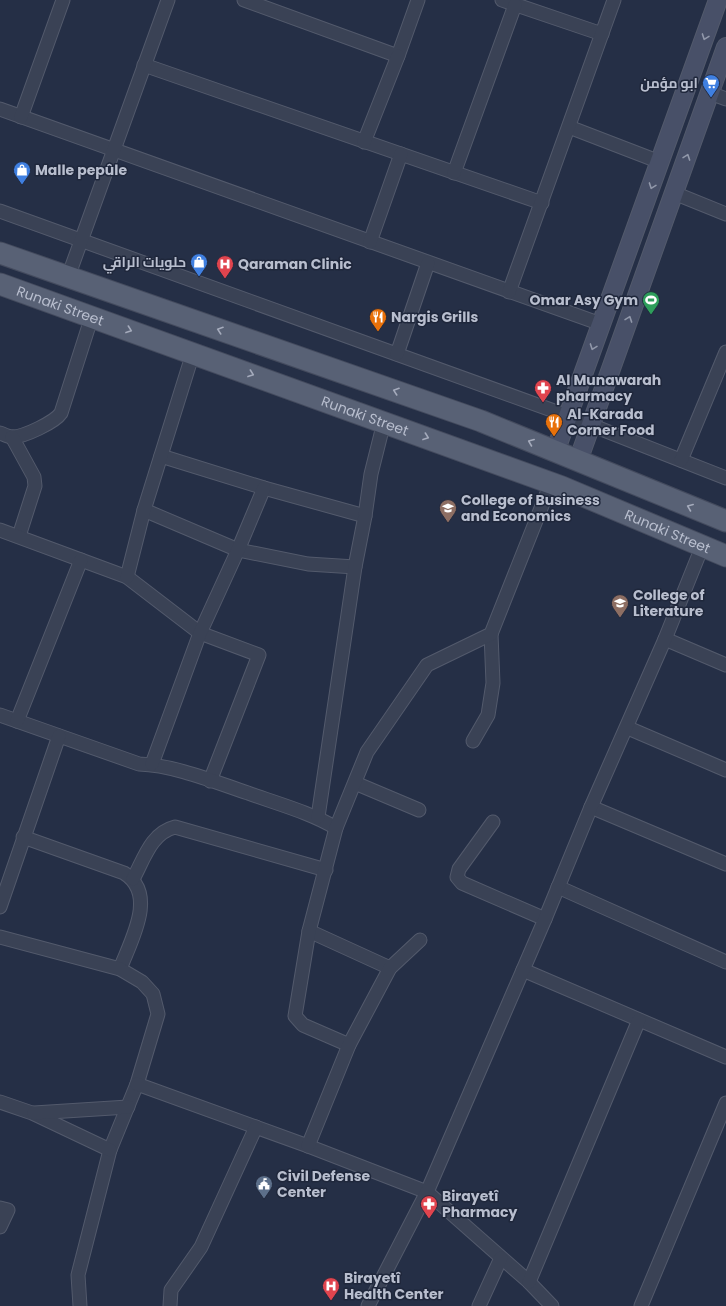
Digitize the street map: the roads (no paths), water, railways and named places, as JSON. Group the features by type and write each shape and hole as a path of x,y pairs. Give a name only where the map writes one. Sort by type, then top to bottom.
{"main road":[{"path":"555,452 718,0"},
{"path":"578,462 674,193 718,96 726,47"},
{"name":"Runaki Street","path":"0,253 481,422 726,522"},
{"name":"Runaki Street","path":"0,284 551,482 726,556"}],"street":[{"path":"21,117 63,0"},
{"path":"68,277 168,0"},
{"path":"244,0 264,3 398,56"},
{"path":"364,142 398,56 418,0"},
{"path":"502,0 602,34"},
{"path":"508,292 542,203 614,0"},
{"path":"454,172 515,5"},
{"path":"144,65 542,203"},
{"path":"0,109 113,151 601,324"},
{"path":"569,127 660,162"},
{"path":"370,242 401,154"},
{"path":"674,193 726,214"},
{"path":"0,211 568,416 726,478"},
{"path":"398,354 428,263"},
{"path":"19,536 36,486 34,477 6,435 49,424 57,419 61,413 92,316"},
{"path":"681,460 726,352"},
{"path":"127,577 144,510 193,353"},
{"path":"318,817 355,567 365,516 371,474 384,422"},
{"path":"161,456 264,488 365,516"},
{"path":"473,741 488,715 493,683 491,634 551,482"},
{"path":"152,764 200,633 238,550 264,488"},
{"path":"144,510 238,550 308,564 355,567"},
{"path":"0,530 127,577 200,633 259,654 210,781"},
{"path":"368,1306 426,1192 545,919 591,807 628,728 702,547"},
{"path":"17,721 81,560"},
{"path":"349,1045 302,1025 295,1016 309,931 336,828 367,752 427,665 491,634"},
{"path":"665,640 726,665"},
{"path":"0,715 139,764 152,764 210,781 318,817 336,828"},
{"path":"628,728 726,770"},
{"path":"0,907 59,736"},
{"path":"354,783 419,810"},
{"path":"591,807 726,864"},
{"path":"493,822 459,869 457,877 462,883 545,919"},
{"path":"133,879 155,838 164,830 175,828 326,870"},
{"path":"23,837 124,873 133,879 140,891 139,917 120,969"},
{"path":"558,887 726,962"},
{"path":"309,931 390,968"},
{"path":"0,937 120,969 142,982 153,994 158,1014 137,1084 110,1150 78,1275 80,1306"},
{"path":"308,1146 349,1045 390,968 420,940"},
{"path":"523,970 726,1057"},
{"path":"529,1282 639,1020"},
{"path":"137,1084 308,1146 426,1192 529,1282 552,1306"},
{"path":"0,1102 32,1113 110,1150"},
{"path":"641,1306 726,1103"},
{"path":"32,1113 128,1107"},
{"path":"170,1306 171,1290 201,1247 256,1127"},
{"path":"0,1208 8,1210 0,1227"},
{"path":"479,1306 501,1258"}],"place":[{"name":"ابو مؤمن","path":"711,98"},
{"name":"Malle pepûle","path":"22,185"},
{"name":"حلويات الراقي","path":"199,277"},
{"name":"Qaraman Clinic","path":"225,279"},
{"name":"Omar Asy Gym","path":"651,315"},
{"name":"Nargis Grills","path":"378,332"},
{"name":"Al Munawarah pharmacy","path":"543,403"},
{"name":"Al-Karada Corner Food","path":"554,437"},
{"name":"College of Business and Economics","path":"448,523"},
{"name":"College of Literature","path":"620,618"},
{"name":"Civil Defense Center","path":"264,1199"},
{"name":"Birayetî Pharmacy","path":"429,1219"},
{"name":"Birayetî Health Center","path":"331,1301"}]}
